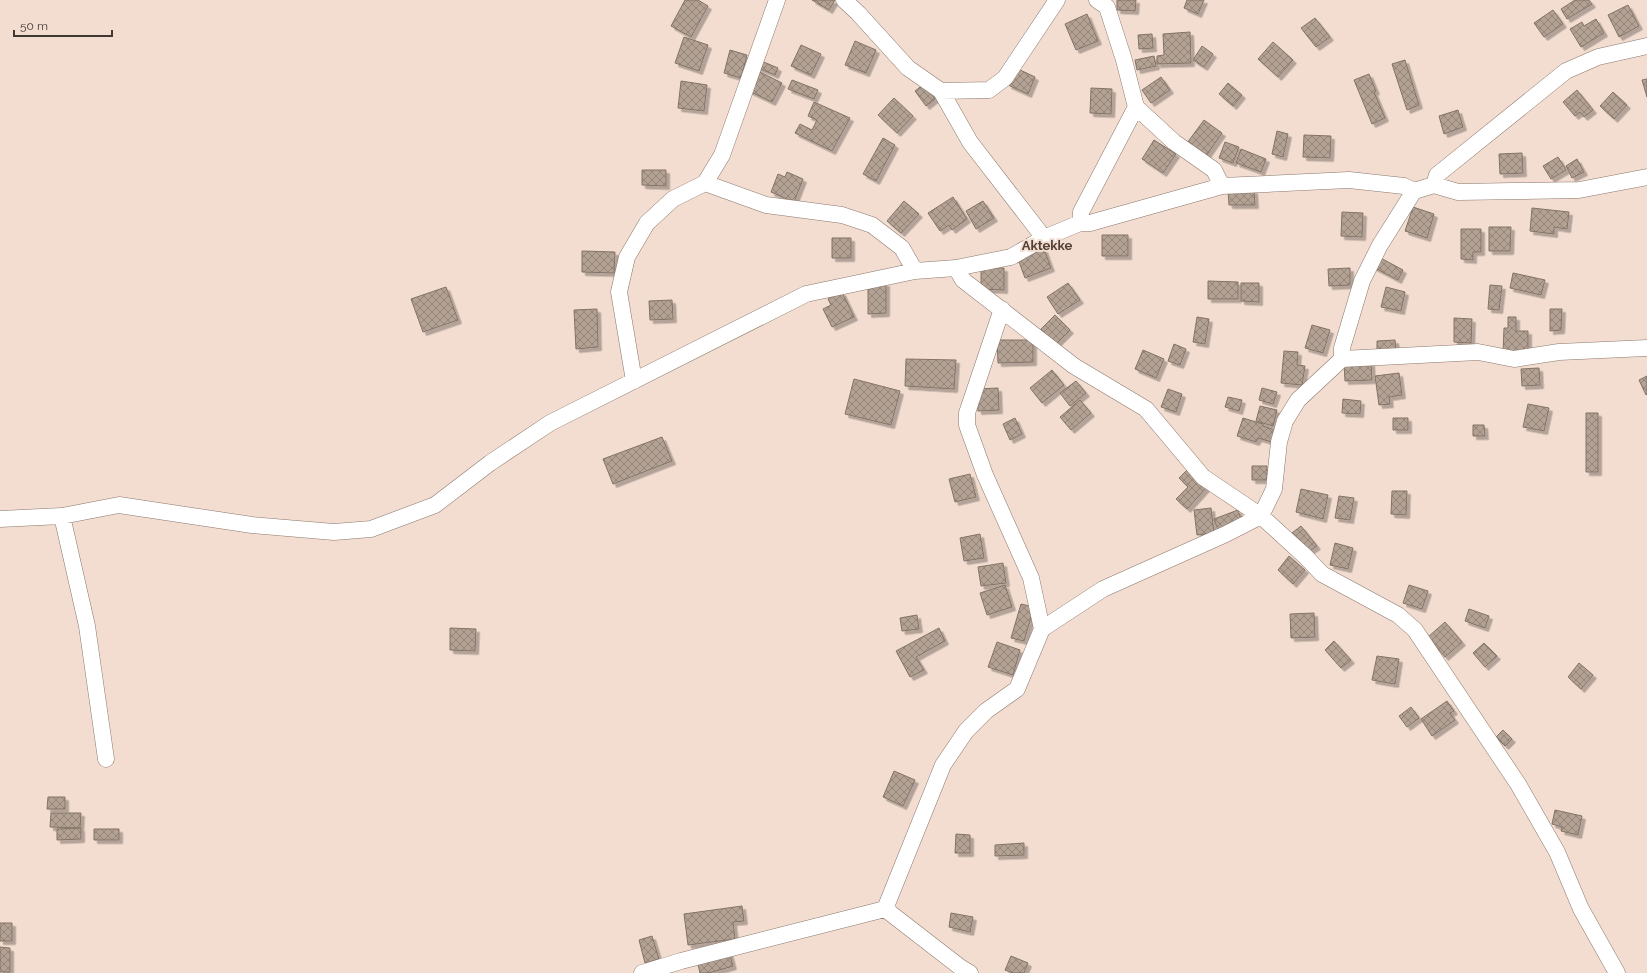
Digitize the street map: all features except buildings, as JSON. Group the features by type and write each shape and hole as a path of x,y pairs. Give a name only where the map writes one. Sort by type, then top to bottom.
{"street":[{"path":"634,381 619,292 627,257 647,223 673,199 705,183 722,155 777,0"},
{"path":"844,0 858,13 908,68 941,91 970,142 1044,238"},
{"path":"941,91 989,90 1005,78 1057,0"},
{"path":"1104,2 1124,60 1136,107 1174,142 1214,170 1222,186"},
{"path":"1434,185 1437,175 1566,71 1598,57 1647,46"},
{"path":"1080,223 1081,212 1136,107"},
{"path":"1342,359 1342,348 1362,281 1380,245 1414,192 1434,185 1458,192 1579,190 1647,177"},
{"path":"0,519 62,516 119,505 252,525 334,532 371,529 435,505 490,463 550,423 806,294 915,271 956,268 1011,257 1044,238 1080,223 1090,223 1222,186 1348,180 1404,186 1414,192"},
{"path":"705,183 766,205 842,216 872,225 902,248 915,271"},
{"path":"956,268 963,280 1074,366 1146,409 1203,477 1261,516 1306,557 1322,574 1398,615 1415,630 1518,784 1557,852 1581,909 1617,973"},
{"path":"1002,309 967,413 967,425 985,475 1031,578 1042,629"},
{"path":"885,909 943,765 966,731 986,711 1017,689 1042,629 1103,589 1226,534 1261,516 1274,489 1278,442 1285,421 1298,400 1342,359 1478,352 1514,359 1559,352 1647,348"},
{"path":"62,516 87,626 106,759"},
{"path":"642,973 681,961 885,909"},
{"path":"885,909 960,967 970,973"}],"district":[{"name":"Aktekke","path":"1047,245"}]}
